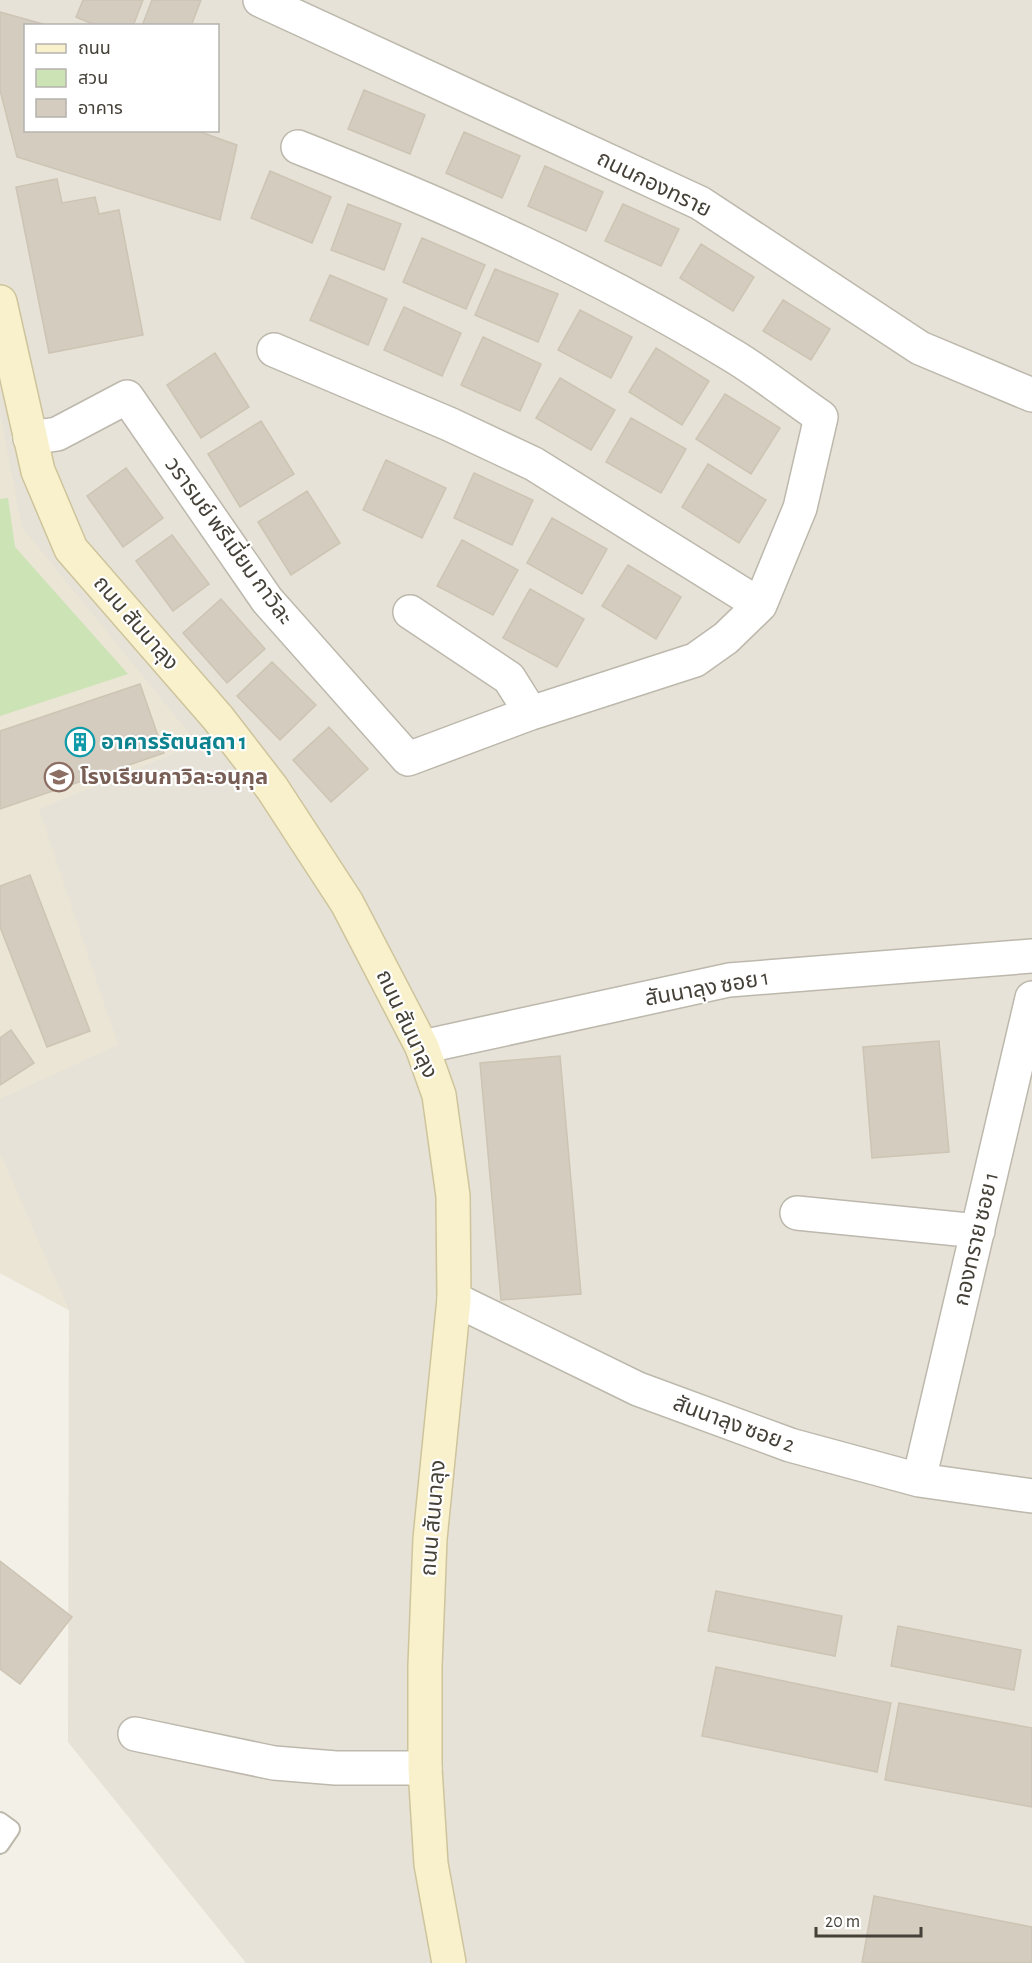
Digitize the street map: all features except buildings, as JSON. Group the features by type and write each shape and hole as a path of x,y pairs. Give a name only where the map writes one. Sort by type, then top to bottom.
{"street":[{"name":"ถนนกองทราย","path":"268,2 700,203 920,348 1032,395"},
{"path":"298,147 405,189 580,271 735,357 820,417 800,508 760,605 726,638 695,660 531,713 509,678 410,612"},
{"name":"ถนน สันนาลุง","path":"0,302 38,471 71,549 218,718 272,788 347,903 422,1047 439,1095 453,1196 454,1299 430,1539 425,1666 425,1768 431,1864 449,1963"},
{"path":"274,350 448,424 534,464 760,605"},
{"name":"วรารมย์ พรีเมี่ยม กาวิละ","path":"30,438 57,434 127,397 267,600 408,759 531,713"},
{"name":"สันนาลุง ซอย 1","path":"422,1047 729,980 1032,956"},
{"name":"กองทราย ซอย 1","path":"919,1480 1032,999"},
{"path":"797,1213 978,1231"},
{"name":"สันนาลุง ซอย 2","path":"454,1299 638,1389 790,1445 919,1480 1032,1496"},
{"path":"135,1734 274,1763 336,1767 425,1768"}],"lane":[{"path":"0,1821 11,1829 0,1845"}],"shaded area":[{"path":"0,0 1032,0 1032,1963 246,1963 68,1742 69,1310 0,1273"},
{"name":"โรงเรียนกาวิละอนุกุล","path":"0,412 22,527 198,744 39,809 118,1045 0,1099"},
{"path":"0,1153 69,1310 0,1273"}],"green space":[{"path":"8,498 15,547 128,674 0,716 0,499"}],"place":[{"name":"อาคารรัตนสุดา 1","path":"80,742"},
{"name":"โรงเรียนกาวิละอนุกุล","path":"59,777"}]}
